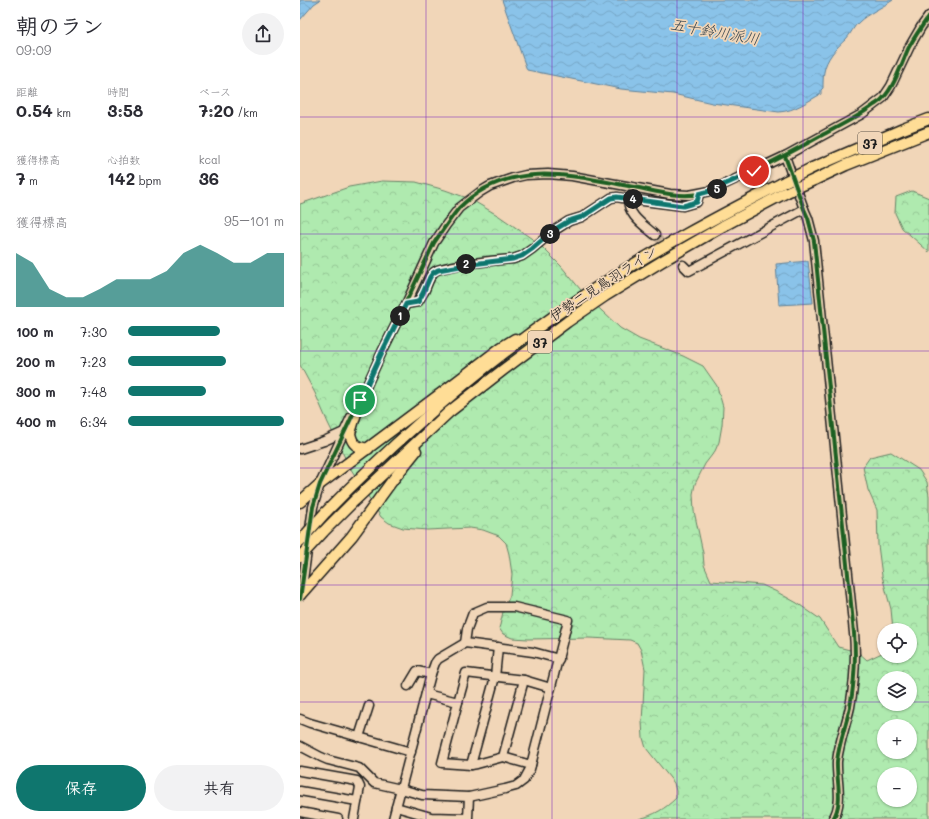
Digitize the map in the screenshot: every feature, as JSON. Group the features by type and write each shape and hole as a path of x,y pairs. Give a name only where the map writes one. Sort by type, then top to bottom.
{"main road":[{"name":"伊勢二見鳥羽ライン","path":"300,541 347,491 398,443 443,404 494,361 599,286 659,250 786,181 812,168 929,119"},
{"name":"伊勢二見鳥羽ライン","path":"300,557 354,501 449,412 550,334 605,296 723,226 787,192 846,165 929,132"},
{"path":"300,502 320,484 502,346 560,313"},
{"path":"300,596 352,536 406,463 476,391"},
{"path":"360,400 350,433 352,442 356,446 368,449"}],"street":[{"path":"300,596 313,507 320,484 434,242 460,208 490,186 526,175 548,174 572,176 670,194 699,194 723,186 785,156 862,114 884,98 910,46 929,16"},
{"path":"785,156 808,218 814,241 855,644 852,697 839,749 837,762 839,797 837,813 833,819"},
{"path":"406,304 418,302 430,277 438,270 513,259 522,256 554,230 569,221 582,217 611,198 617,197 683,206 697,202 699,194"},
{"path":"628,199 633,215 655,235"},
{"path":"683,265 689,270 804,209"},
{"path":"300,449 344,432"},
{"path":"300,746 321,758 359,768 374,783 422,795 469,797 516,786 524,780 530,769 552,688 568,620 514,607 487,607 473,613 467,629 465,643"},
{"path":"393,819 431,674 438,659 465,643 533,652 559,659"},
{"path":"471,765 495,676 498,647"},
{"path":"408,686 417,671 431,674"},
{"path":"531,765 503,757 471,765 442,763 466,673 524,680 552,688"},
{"path":"503,757 524,680"},
{"path":"426,694 458,702"},
{"path":"359,737 369,706"},
{"path":"300,719 411,752"},
{"path":"300,771 356,781 360,787 354,819"},
{"path":"300,791 357,800"},
{"path":"396,807 431,817 468,819 469,797"},
{"path":"300,812 337,819"}],"green space":[{"path":"382,181 416,182 470,199 499,216 538,243 561,266 585,295 620,328 639,339 683,356 703,366 717,386 723,407 719,442 715,451 705,464 695,484 693,494 694,511 703,553 704,565 711,581 762,585 777,592 797,603 820,619 838,647 858,652 867,660 877,655 877,663 917,663 917,623 892,623 891,609 882,576 878,545 877,510 868,490 863,467 870,457 891,452 919,470 927,482 929,496 929,819 639,819 650,816 668,805 676,798 676,791 674,783 646,748 643,738 642,722 645,669 641,650 637,643 630,640 589,638 512,638 503,634 499,628 503,612 510,595 512,574 506,543 499,536 483,530 470,528 427,530 403,528 389,523 381,517 349,466 315,393 300,365 300,204 349,187"},
{"path":"912,191 929,198 929,252 902,228 895,213 896,197"}],"water":[{"path":"300,0 320,0 314,4 300,20"},
{"name":"五十鈴川派川","path":"502,0 893,0 866,16 859,22 848,37 832,54 825,67 821,94 796,108 779,112 712,103 673,94 621,89 527,70"},
{"path":"808,261 813,303 779,305 776,264"}],"tunnel":[{"path":"655,235 683,265"}],"cycle path":[{"path":"300,599 313,507 320,484 434,243 459,208 478,192 498,182 520,176 565,176 674,195 705,193 796,150 856,117 880,101 891,87 909,47 929,16"},
{"path":"785,156 808,218 814,241 855,642 853,689 838,754 837,768 839,798 833,819"}],"route":[{"path":"360,400 406,304 418,302 430,277 438,270 513,259 522,256 554,230 569,221 582,217 611,198 617,197 683,206 697,202 699,194 723,186 754,171"}]}
